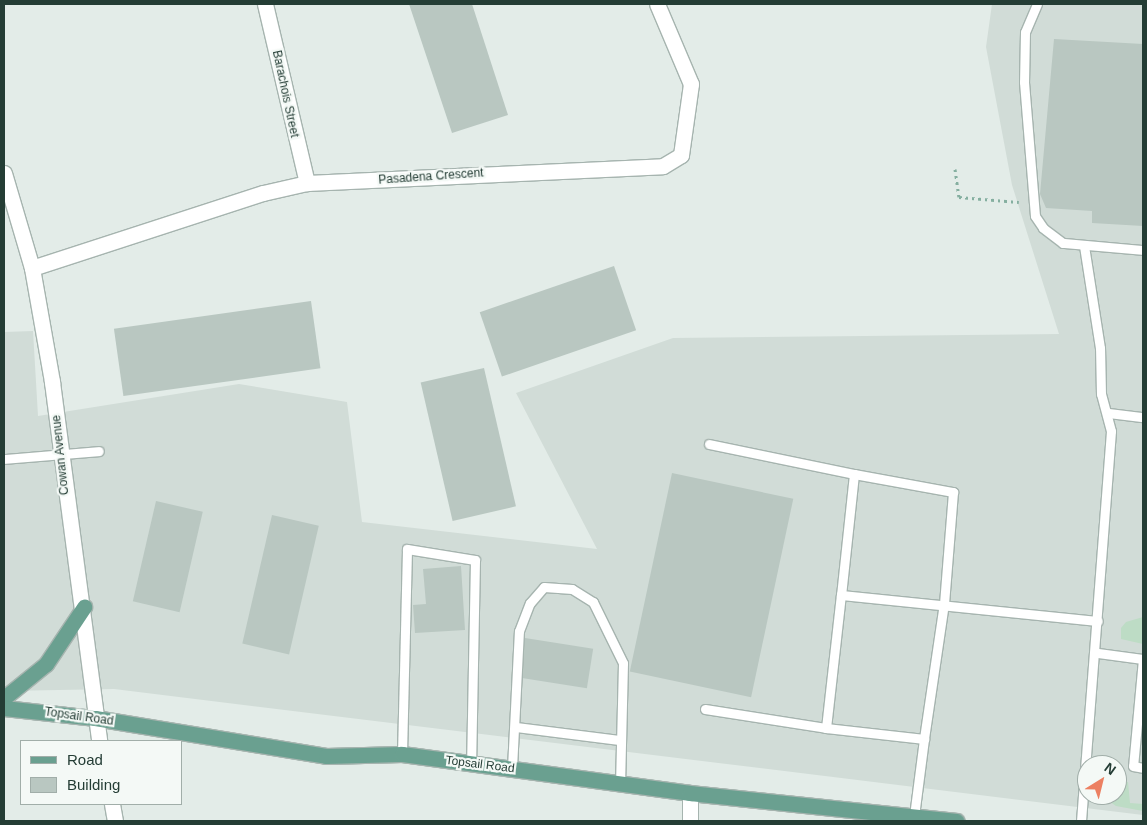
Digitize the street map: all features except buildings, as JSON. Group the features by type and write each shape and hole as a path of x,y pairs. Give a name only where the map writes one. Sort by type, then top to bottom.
{"main road":[{"path":"4,698 46,664 84,607"},
{"name":"Topsail Road","path":"4,708 95,718 326,756 402,754 690,793 957,821"}],"street":[{"name":"Barachois Street","path":"264,4 307,184"},
{"name":"Pasadena Crescent","path":"32,268 263,193 307,184 662,166 681,154 691,84 657,4"},
{"name":"Cowan Avenue","path":"4,173 32,268 62,450 68,523 84,607 99,740"},
{"path":"690,793 690,821"},
{"path":"112,805 115,821"}],"lane":[{"path":"1037,4 1025,32 1032,203 1042,228 1053,238 1084,246 1143,250"},
{"path":"1082,821 1098,653 1109,413 1101,394 1100,348 1084,246"},
{"path":"1109,413 1143,417"},
{"path":"709,444 953,492 944,603 914,816"},
{"path":"4,459 62,450 100,450"},
{"path":"826,728 854,474"},
{"path":"402,754 407,549 475,560 471,764"},
{"path":"512,768 516,727 519,631 530,603 544,587 572,589 593,602 623,662 619,740 620,784"},
{"path":"842,595 944,603 1098,621"},
{"path":"1098,653 1143,659 1133,766 1143,768"},
{"path":"705,709 826,728 924,739"},
{"path":"516,727 619,740"}],"path":[{"path":"955,169 959,197 1032,203"}],"shaded area":[{"path":"992,4 1143,4 1143,815 114,689 4,691 4,332 33,331 38,416 239,384 347,402 362,522 597,549 516,393 673,338 1059,334 1012,185 986,47"}],"green space":[{"path":"1143,617 1143,644 1121,639 1121,628 1126,622"},
{"path":"1128,782 1130,803 1143,804 1143,811 1115,805 1127,805"}]}
